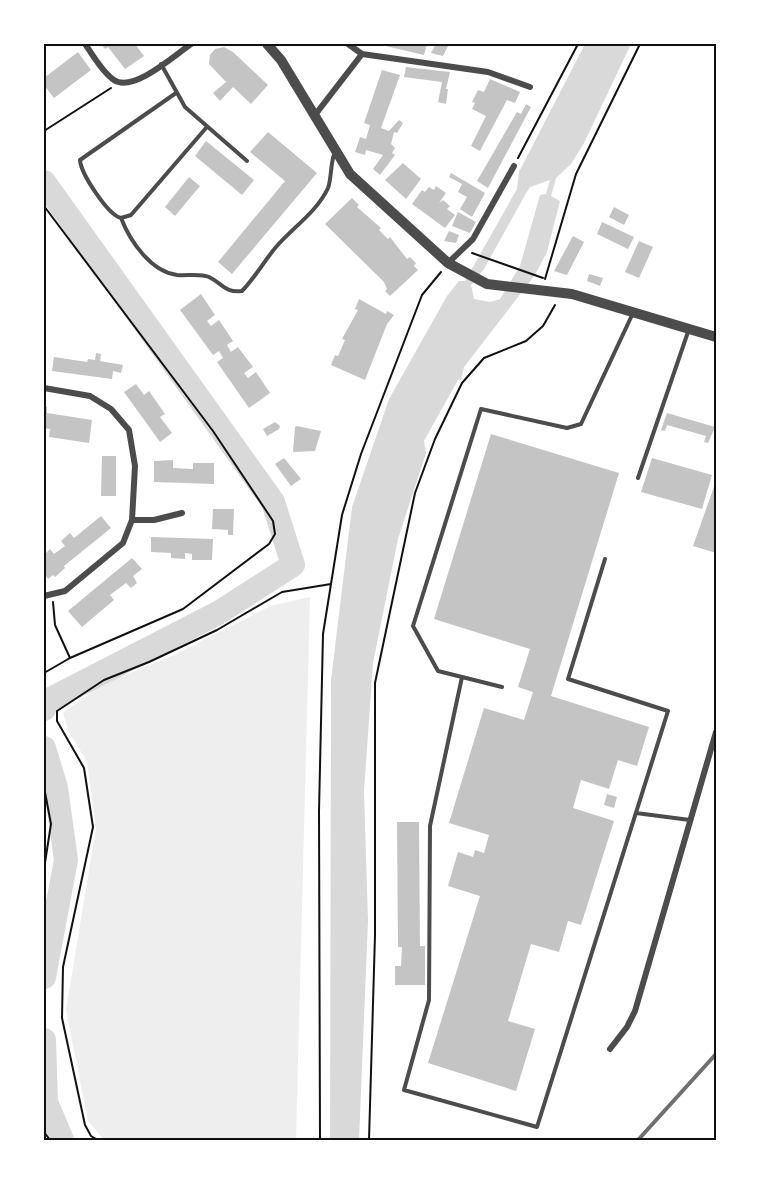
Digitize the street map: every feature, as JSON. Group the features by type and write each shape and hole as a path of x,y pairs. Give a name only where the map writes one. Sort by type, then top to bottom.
{"street":[{"path":"85,44 118,83 135,82 183,46 191,44"},
{"path":"267,44 281,60"},
{"path":"274,44 281,60 350,174 453,266 487,284 561,292 717,337"},
{"path":"348,44 362,54 488,72 530,87"},
{"path":"314,116 362,54"},
{"path":"453,266 472,239 514,166"},
{"path":"44,388 90,396 103,403 124,422 132,439 135,456 132,520 127,536 118,548 70,587 52,596 44,596"},
{"path":"132,520 154,520 182,513"},
{"path":"610,1049 633,1018 717,732"}],"lane":[{"path":"161,64 185,107 206,128 247,161"},
{"path":"176,93 80,160 87,180 112,214 121,218 125,228 157,268 178,275 202,275 210,278 225,290 242,291 276,247 297,228 323,195 329,185 330,166 335,151"},
{"path":"121,218 135,212 206,128"},
{"path":"502,687 438,671 413,626 481,409 567,428 581,424 634,312"},
{"path":"638,478 689,328"},
{"path":"462,677 430,825 429,1000 404,1090 537,1127 668,711 568,679 604,559"},
{"path":"636,813 690,820"}],"path":[{"path":"514,166 578,44"},
{"path":"546,278 576,174 640,44"},
{"path":"44,131 118,83"},
{"path":"44,206 213,431 273,521 275,534 269,544 183,609 70,658 44,672"},
{"path":"471,253 538,276"},
{"path":"320,1140 323,634 342,515 361,454 422,294 453,266"},
{"path":"369,1140 375,936 375,683 415,493 435,439 462,383 484,358 526,341 543,326 561,292"},
{"path":"98,1140 91,1136 85,1125 62,1018 63,967 93,827 84,768 57,722 57,711 104,680 217,630 282,592 331,584"},
{"path":"52,596 55,625 70,658"},
{"path":"44,787 51,824 44,869"},
{"path":"44,1132 50,1140"}],"shaded area":[{"path":"585,44 631,44 584,143 571,164 556,178 551,196 560,201 547,252 535,275 464,367 461,380 458,380 424,441 426,453 398,539 373,663 364,791 368,921 359,1140 330,1140 331,680 352,507 389,399 447,296 459,281 465,281 517,189 519,172","holes":["550,180 546,194 540,195 520,266 500,299 490,302 474,299 471,285 484,269 530,187"]},
{"path":"310,597 296,1140 104,1140 88,1121 66,1010 96,828 87,762 69,732 63,713 101,685 174,655 270,606"}],"building":[{"path":"101,44 135,44 144,56 125,69 108,47 105,49"},
{"path":"377,44 427,44 424,55"},
{"path":"436,44 449,44 443,56 431,53"},
{"path":"224,47 233,52 268,85 251,104 233,87 220,101 213,93 226,82 209,64 210,55 215,49"},
{"path":"78,52 91,70 54,98 44,85 44,78"},
{"path":"406,67 450,72 446,89 448,89 446,104 438,102 442,82 404,77"},
{"path":"382,70 400,75 381,128 389,131 399,120 403,123 397,133 394,132 391,144 395,148 392,153 395,155 380,175 373,169 383,155 366,150 365,155 355,152 360,137 366,139 370,125 364,123"},
{"path":"490,79 520,92 515,103 507,100 480,151 471,146 486,116 472,109 475,103 472,102 478,90 484,92"},
{"path":"526,104 531,107 488,188 477,181 517,112 521,114"},
{"path":"268,132 317,173 232,274 218,262 285,181 250,152"},
{"path":"206,141 254,180 242,195 195,156"},
{"path":"403,163 421,179 406,199 385,180"},
{"path":"451,173 485,193 472,217 460,209 467,197 458,192 462,184 449,177"},
{"path":"189,177 200,186 175,216 165,207"},
{"path":"436,186 446,193 439,203 443,200 450,206 447,209 455,215 445,228 412,204 422,190 425,192 429,187 434,190"},
{"path":"352,198 359,205 357,207 381,228 379,230 388,239 390,237 407,259 410,257 416,263 414,266 418,270 390,296 385,291 387,289 384,282 325,224"},
{"path":"614,207 629,215 624,225 609,217"},
{"path":"458,212 476,222 470,233 452,226"},
{"path":"602,222 634,237 628,249 597,234"},
{"path":"449,231 459,235 456,243 444,241"},
{"path":"573,236 584,242 567,275 554,271"},
{"path":"639,241 653,247 639,278 625,272"},
{"path":"589,274 603,278 600,286 587,281"},
{"path":"201,294 215,315 207,321 211,326 219,320 233,341 227,345 231,352 238,347 253,367 244,373 248,378 256,372 270,393 249,408 217,362 223,358 219,351 213,355 180,310"},
{"path":"359,299 386,314 387,311 394,315 387,324 365,380 331,365 335,355 338,356 345,340 342,339 358,310 355,309"},
{"path":"96,353 101,354 100,361 123,365 121,373 113,371 112,379 52,371 54,357 87,362 88,359 95,360"},
{"path":"136,384 144,395 149,391 165,414 160,417 172,433 160,442 124,392"},
{"path":"44,406 47,407 47,413 92,420 89,443 49,437 50,429 44,428"},
{"path":"667,413 715,427 708,443 704,442 706,436 667,425 665,431 661,430"},
{"path":"275,422 280,426 279,429 267,436 263,429"},
{"path":"295,427 321,431 315,451 293,452"},
{"path":"491,434 619,473 551,696 649,727 637,766 618,760 609,789 581,780 573,808 614,821 581,925 568,921 559,952 531,944 508,1021 535,1029 516,1091 428,1063 480,896 448,886 458,852 473,857 475,850 484,853 489,835 449,823 484,708 524,720 533,692 518,687 530,649 434,619"},
{"path":"102,456 116,456 116,496 101,496"},
{"path":"284,458 301,479 291,486 275,464"},
{"path":"652,458 712,475 702,509 641,492"},
{"path":"173,460 173,468 193,469 193,463 214,463 214,484 154,482 154,461"},
{"path":"716,481 716,553 693,546"},
{"path":"213,509 234,509 233,535 228,535 228,530 212,529"},
{"path":"101,516 111,528 64,566 65,568 55,577 53,575 48,579 44,573 44,555 50,549 54,554 65,546 61,541 70,533 74,538"},
{"path":"151,537 213,539 212,560 192,560 192,554 185,553 185,559 171,558 171,553 151,552"},
{"path":"132,558 142,569 133,576 137,583 131,588 126,583 110,595 114,600 82,627 68,611"},
{"path":"607,794 617,797 614,808 604,805"},
{"path":"397,822 419,822 420,946 425,946 425,985 395,985 395,966 401,966 402,947 398,947"}],"waterway":[{"path":"44,182 273,502 293,565 218,613 47,701 44,709"},
{"path":"44,748 56,788 66,860 44,977"},
{"path":"44,1040 46,1102 62,1140"}],"railway":[{"path":"638,1140 716,1054"}]}
